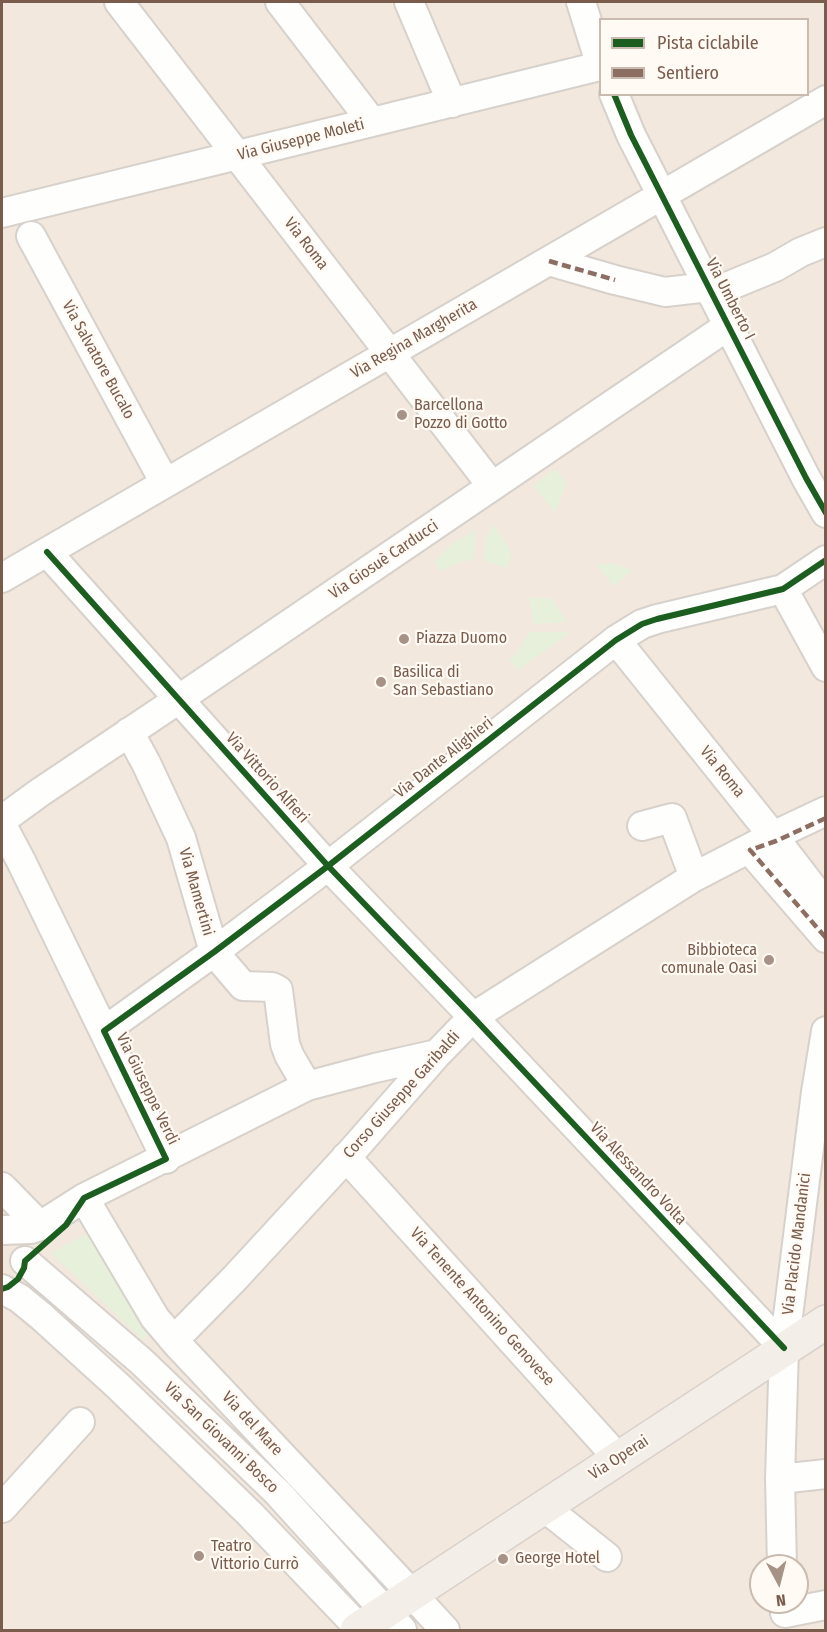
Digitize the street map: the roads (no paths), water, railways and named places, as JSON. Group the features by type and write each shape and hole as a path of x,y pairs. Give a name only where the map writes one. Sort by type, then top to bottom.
{"main road":[{"name":"Via Operai","path":"373,1626 412,1594 825,1322"}],"street":[{"name":"Via Roma","path":"119,2 492,486"},
{"path":"280,2 372,122"},
{"path":"409,2 452,103"},
{"path":"580,2 599,62"},
{"name":"Via Giuseppe Moleti","path":"2,213 599,65"},
{"name":"Via Umberto I","path":"615,96 632,135 728,326 817,478 825,513"},
{"name":"Via Regina Margherita","path":"2,578 825,100"},
{"name":"Via Salvatore Bucalo","path":"31,236 165,483"},
{"path":"549,261 665,292 710,290 775,267 825,242"},
{"name":"Via Giosuè Carducci","path":"2,822 39,793 728,326"},
{"name":"Via Vittorio Alfieri","path":"47,552 328,866 473,1017"},
{"name":"Via Dante Alighieri","path":"104,1032 328,866 616,640 642,624 657,619 783,589 825,560"},
{"path":"783,589 825,667"},
{"name":"Via Roma","path":"616,640 775,838 825,905"},
{"name":"Via Mamertini","path":"129,732 146,763 180,838 214,952 243,986 272,987 279,990 285,1044 289,1056 307,1086"},
{"name":"Corso Giuseppe Garibaldi","path":"174,1340 235,1278 473,1017 694,878 825,811"},
{"path":"642,826 672,818 694,878"},
{"path":"825,818 750,850 825,938"},
{"name":"Via Giuseppe Verdi","path":"2,822 166,1159"},
{"name":"Via Alessandro Volta","path":"473,1017 784,1348"},
{"name":"Via Placido Mandanici","path":"782,1554 780,1479 784,1348 821,1092 825,1031"},
{"path":"2,1230 31,1229 40,1226 84,1198 166,1159 307,1086 437,1054"},
{"name":"Via Tenente Antonino Genovese","path":"346,1157 618,1458"},
{"path":"2,1187 40,1226"},
{"path":"25,1262 66,1226 84,1198"},
{"name":"Via del Mare","path":"84,1198 155,1318 445,1630"},
{"path":"2,1230 13,1235 21,1244 25,1255 24,1268 18,1279 2,1289"},
{"name":"Via San Giovanni Bosco","path":"25,1262 142,1362 278,1493 373,1626"},
{"name":"Via San Giovanni Bosco","path":"2,1289 19,1298 41,1316 118,1386 250,1514 373,1626"},
{"path":"2,1508 80,1422"},
{"path":"780,1479 825,1474"},
{"path":"544,1507 607,1557"},
{"path":"785,1615 825,1605"}],"place":[{"name":"Barcellona Pozzo di Gotto","path":"402,415"},
{"name":"Piazza Duomo","path":"404,639"},
{"name":"Basilica di San Sebastiano","path":"381,682"},
{"name":"Bibbioteca comunale Oasi","path":"769,960"},
{"name":"Teatro Vittorio Currò","path":"199,1556"},
{"name":"George Hotel","path":"503,1559"}]}
